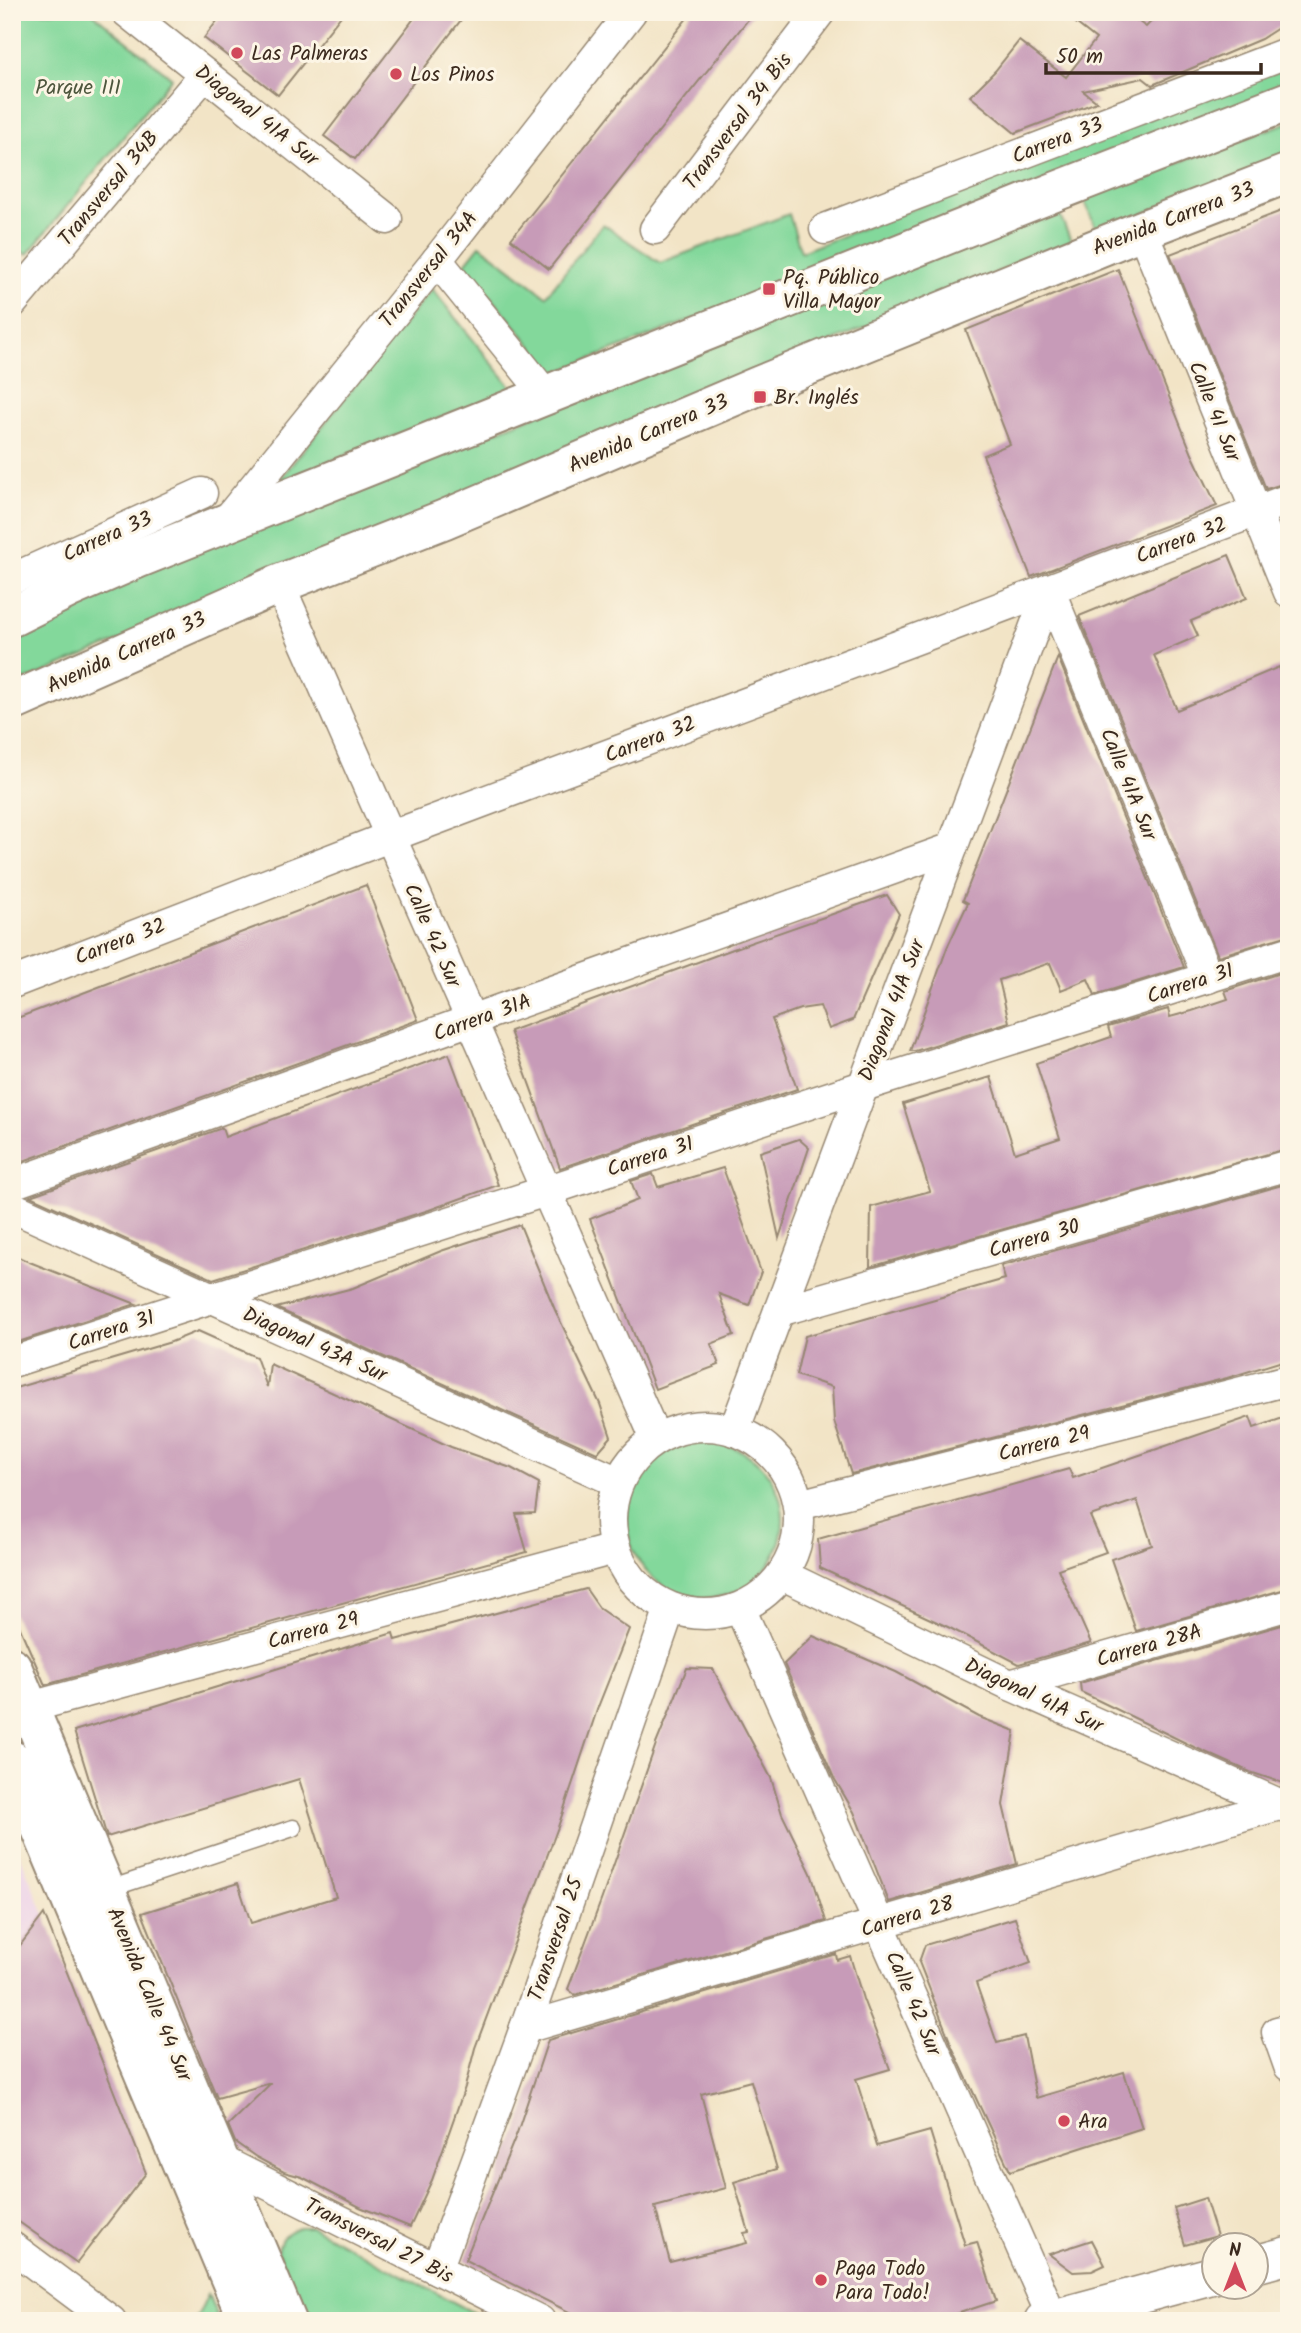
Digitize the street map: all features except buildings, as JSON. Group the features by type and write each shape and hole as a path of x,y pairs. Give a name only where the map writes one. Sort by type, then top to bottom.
{"main road":[{"path":"12,617 105,573 1065,188 1289,101"},
{"name":"Avenida Carrera 33","path":"12,702 279,584 445,519 758,386 1289,173"},
{"name":"Avenida Calle 44 Sur","path":"12,1667 21,1710 106,1890 287,2321"},
{"name":"Avenida Calle 44 Sur","path":"12,1760 248,2321"}],"street":[{"name":"Diagonal 41A Sur","path":"127,12 387,219"},
{"name":"Transversal 34A","path":"224,525 437,260 631,12"},
{"name":"Transversal 34 Bis","path":"655,229 820,12"},
{"name":"Carrera 33","path":"825,229 1289,52"},
{"name":"Transversal 34B","path":"18,284 205,74"},
{"name":"Calle 41 Sur","path":"1142,230 1289,592"},
{"path":"437,260 546,395"},
{"name":"Carrera 33","path":"12,579 202,493"},
{"name":"Carrera 32","path":"12,983 389,837 1289,499"},
{"name":"Calle 42 Sur","path":"279,584 656,1439"},
{"name":"Diagonal 41A Sur","path":"734,1431 1049,589"},
{"name":"Calle 41A Sur","path":"1049,589 1208,978"},
{"name":"Carrera 31A","path":"12,1184 952,848"},
{"name":"Carrera 31","path":"12,1362 863,1086 1289,952"},
{"name":"Carrera 30","path":"779,1311 1289,1165"},
{"name":"Diagonal 43A Sur","path":"12,1207 618,1482"},
{"name":"Carrera 29","path":"799,1505 1289,1380"},
{"path":"708,1426 734,1431 759,1443 778,1460 792,1481 799,1505 800,1530 794,1553 783,1575 764,1595 740,1608 717,1614 693,1614 670,1608 645,1595 626,1574 614,1549 610,1526 611,1503 618,1482 634,1457 656,1439 681,1429 708,1426"},
{"name":"Carrera 29","path":"21,1710 614,1549"},
{"name":"Diagonal 41A Sur","path":"783,1575 1010,1685 1286,1805"},
{"name":"Carrera 28A","path":"1010,1685 1289,1605"},
{"name":"Transversal 25","path":"437,2269 525,2028 670,1608"},
{"name":"Calle 42 Sur","path":"740,1608 1050,2320"},
{"name":"Carrera 28","path":"525,2028 1286,1805"},
{"path":"1283,2030 1289,2066"},
{"name":"Transversal 27 Bis","path":"218,2159 540,2321"},
{"path":"12,2247 111,2321"},
{"path":"1270,2260 1289,2255"},
{"path":"1050,2320 1200,2280"}],"lane":[{"path":"106,1890 293,1828"}],"shaded area":[{"path":"12,1835 44,1914 12,1956"}],"green space":[{"name":"Parque III","path":"12,12 91,12 172,78 27,255 12,245"},
{"path":"1289,64 1289,86 555,373 464,265 480,245 546,296 603,224 660,263 789,214 801,252"},
{"path":"1289,122 1289,156 1097,232 1083,197"},
{"path":"1057,208 1071,241 12,686 12,631 150,569"},
{"path":"432,289 513,389 278,482"},
{"path":"705,1442 735,1448 760,1465 777,1490 783,1520 777,1550 760,1575 735,1592 705,1598 675,1592 650,1575 633,1550 627,1520 633,1490 650,1465 675,1448"},
{"path":"299,2227 312,2227 489,2321 308,2321 278,2253 284,2236"},
{"path":"208,2294 219,2321 195,2321"}],"place":[{"name":"Las Palmeras","path":"237,53"},
{"name":"Los Pinos","path":"396,74"},
{"name":"Pq. Público Villa Mayor","path":"769,289"},
{"name":"Br. Inglés","path":"760,397"},
{"name":"Ara","path":"1064,2121"},
{"name":"Paga Todo Para Todo!","path":"821,2280"}]}
